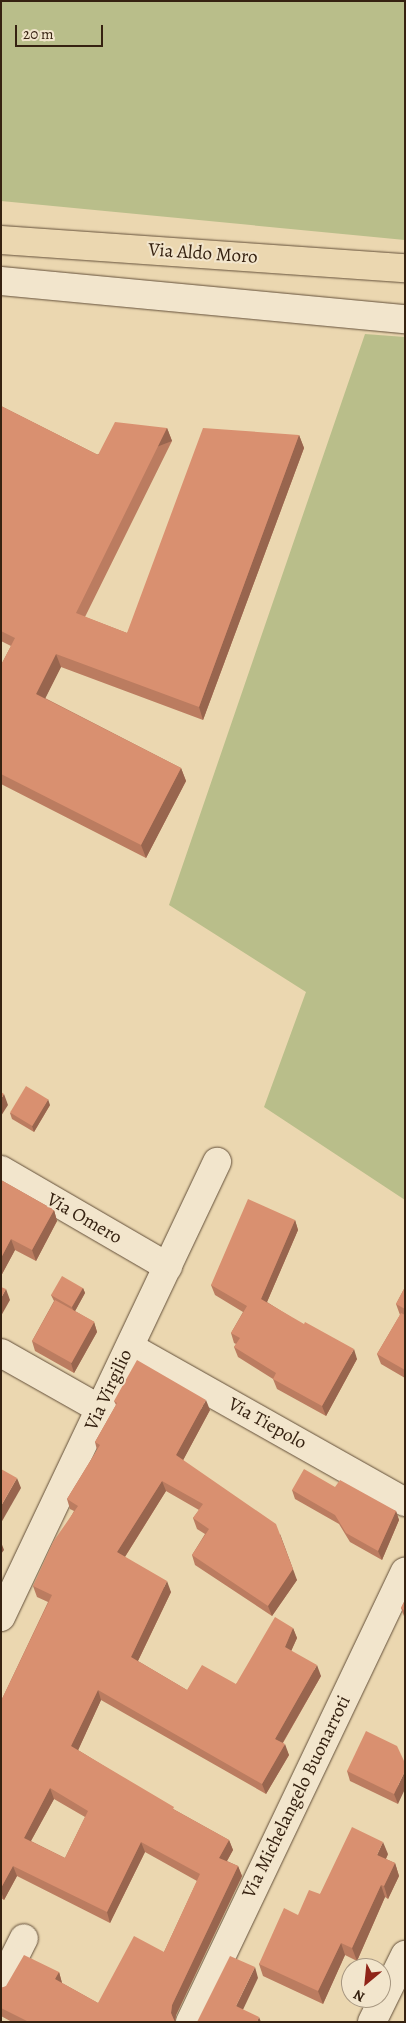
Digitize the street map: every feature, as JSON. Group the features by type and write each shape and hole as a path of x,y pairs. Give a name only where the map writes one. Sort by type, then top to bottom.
{"main road":[{"name":"Via Aldo Moro","path":"1,240 405,268"}],"street":[{"path":"1,281 405,319"},
{"name":"Via Virgilio","path":"1,1617 217,1162"},
{"name":"Via Omero","path":"1,1170 168,1267"},
{"name":"Via Tiepolo","path":"130,1346 405,1502"},
{"path":"1,1353 100,1409"},
{"name":"Via Michelangelo Buonarroti","path":"190,2022 405,1572"},
{"path":"1,1984 24,1938"},
{"path":"372,2022 405,1955"}],"green space":[{"path":"1,1 405,1 405,240 1,201"},
{"path":"365,334 405,337 405,1200 264,1107 306,992 169,905"}],"building":[{"path":"1,406 98,455 115,422 167,428 76,613 127,633 203,428 299,435 199,707 56,654 36,694 181,768 141,845 1,774 1,665 15,638 1,631"},
{"path":"26,1086 48,1099 32,1126 10,1113"},
{"path":"1,1180 54,1210 32,1250 11,1239 1,1258"},
{"path":"248,1199 295,1220 261,1299 304,1324 305,1322 354,1349 322,1406 273,1379 276,1373 234,1347 240,1338 231,1333 247,1306 211,1285"},
{"path":"62,1276 83,1288 72,1307 51,1295"},
{"path":"1,1287 6,1289 1,1298"},
{"path":"405,1287 405,1309 396,1304"},
{"path":"55,1300 94,1322 72,1363 32,1341"},
{"path":"401,1313 405,1315 405,1370 377,1354"},
{"path":"137,1360 206,1400 176,1455 276,1524 293,1569 268,1606 192,1555 209,1529 193,1518 203,1504 162,1481 117,1552 167,1581 131,1657 187,1690 202,1665 236,1684 275,1617 293,1628 285,1647 317,1665 275,1739 285,1744 262,1784 98,1690 71,1746 174,1807 173,1809 229,1840 219,1858 238,1866 172,2005 171,2013 175,2022 29,2022 1,2008 1,1988 6,1986 24,1955 59,1972 55,1979 98,2003 134,1936 164,1952 200,1874 141,1842 107,1912 13,1866 1,1888 1,1701 52,1595 33,1586 53,1542 78,1506 67,1499 100,1445 95,1442 117,1403 114,1401","holes":["50,1788 88,1811 65,1858 24,1838"]},
{"path":"1,1469 17,1478 1,1506"},
{"path":"304,1469 335,1487 340,1480 396,1511 378,1551 346,1533 335,1515 292,1490"},
{"path":"405,1600 405,1611 401,1608"},
{"path":"366,1731 397,1746 405,1763 405,1771 394,1794 347,1771"},
{"path":"352,1827 383,1842 377,1855 395,1863 384,1886 381,1885 352,1948 341,1943 318,1991 259,1964 284,1908 298,1915 309,1890 320,1894"},
{"path":"230,1956 255,1967 236,2006 259,2017 257,2022 197,2022"}]}
